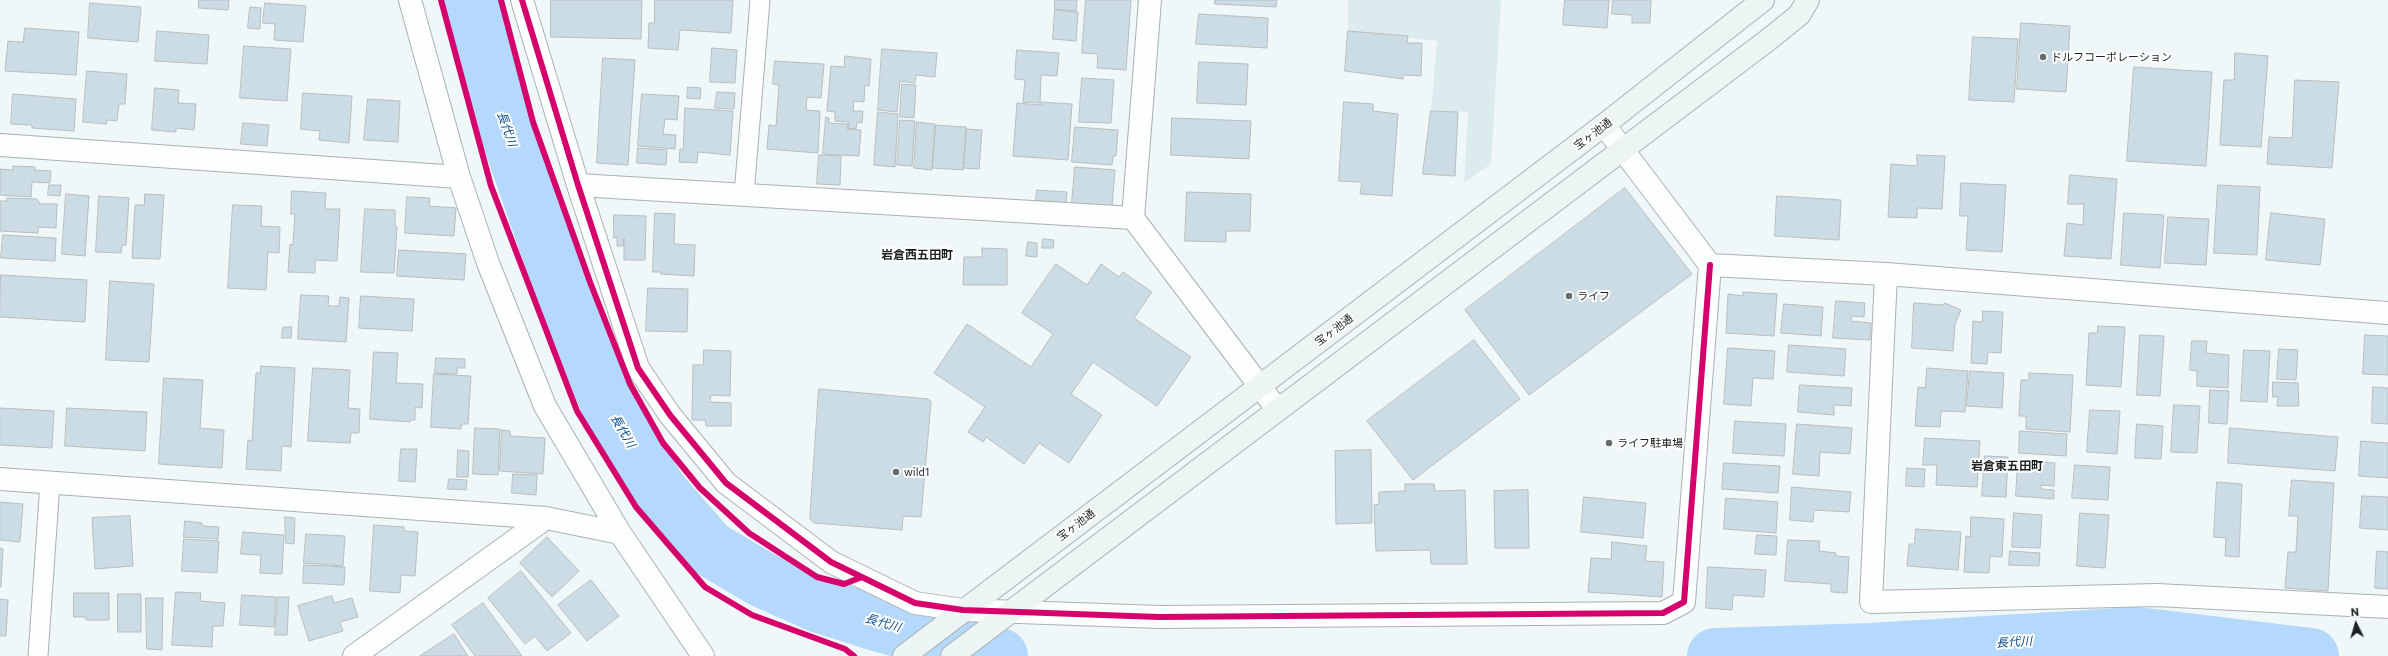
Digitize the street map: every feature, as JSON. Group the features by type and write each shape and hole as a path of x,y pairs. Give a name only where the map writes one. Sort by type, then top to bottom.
{"street":[{"path":"410,0 459,177 488,263 545,406 620,533 703,656"},
{"path":"522,0 578,185 638,368 670,415 726,483 830,562 914,603 963,610 1159,617 1664,613 1684,602 1710,265 1604,125"},
{"path":"1150,0 1134,218 1258,387 1277,409"},
{"name":"宝ヶ池通","path":"904,656 944,624 1604,125 1763,0"},
{"path":"952,656 1014,611 1277,409 1623,149 1803,7 1821,0"},
{"path":"0,145 459,177"},
{"path":"578,185 1134,218"},
{"path":"1710,265 1886,274 2388,313"},
{"path":"1886,274 1870,602 2156,595 2388,607"},
{"path":"0,479 546,518 620,533"},
{"path":"354,656 546,518"}],"lane":[{"path":"744,195 760,0"},
{"path":"38,656 50,483"}],"shaded area":[{"path":"1348,0 1501,0 1491,164 1464,183 1468,112 1431,111 1437,41 1348,31"},
{"path":"2140,648 2208,651 2254,656 2088,656"}],"building":[{"path":"199,0 229,0 228,10 199,8"},
{"path":"551,0 642,0 641,39 551,37"},
{"path":"655,0 733,0 731,33 680,30 678,50 648,48 649,23 654,23"},
{"path":"1055,0 1077,0 1076,11 1055,9"},
{"path":"1086,0 1131,0 1126,70 1097,68 1098,54 1082,53"},
{"path":"1215,0 1277,0 1276,7 1215,4"},
{"path":"1565,0 1609,0 1607,28 1563,25"},
{"path":"1613,0 1651,0 1650,23 1632,23 1632,15 1612,14"},
{"path":"90,3 141,7 138,42 88,38"},
{"path":"265,3 306,6 303,42 274,40 275,24 263,23"},
{"path":"250,7 261,8 260,29 248,28"},
{"path":"1055,10 1078,12 1076,41 1053,39"},
{"path":"1199,14 1268,18 1267,48 1196,44"},
{"name":"ドルフコーポレーション","path":"2021,23 2070,26 2066,92 2017,89"},
{"path":"25,28 79,32 76,75 5,71 8,41 23,42"},
{"path":"157,31 209,35 207,64 155,61"},
{"path":"1348,31 1408,36 1407,43 1422,43 1421,76 1403,75 1403,79 1345,71"},
{"path":"1973,37 2018,39 2014,102 1969,100"},
{"path":"244,46 291,49 287,101 240,98"},
{"path":"712,48 737,50 735,83 710,82"},
{"path":"882,49 937,53 935,77 916,75 915,83 900,81 897,112 878,110"},
{"path":"1017,50 1059,53 1057,76 1041,75 1040,103 1023,102 1025,80 1015,79"},
{"path":"2235,53 2268,56 2261,147 2220,145 2224,80 2234,80"},
{"path":"845,56 871,59 869,86 865,85 864,102 854,101 853,111 863,111 862,123 857,122 856,129 848,128 849,122 835,121 835,112 827,111 831,66 844,67"},
{"path":"603,58 635,60 628,165 597,163"},
{"path":"775,61 824,64 821,98 807,97 806,110 820,111 818,153 767,149 769,125 776,126 779,85 773,84"},
{"path":"1199,62 1248,64 1246,105 1197,103"},
{"path":"2134,67 2212,72 2206,166 2127,161"},
{"path":"87,71 127,74 125,104 119,104 117,121 107,120 106,124 83,122"},
{"path":"1082,78 1114,80 1111,123 1079,122"},
{"path":"2295,80 2339,82 2332,168 2267,164 2269,137 2292,138"},
{"path":"902,84 916,85 914,118 900,117"},
{"path":"688,87 701,88 700,99 687,98"},
{"path":"155,88 179,90 178,103 196,104 194,130 176,128 176,132 152,130"},
{"path":"717,92 735,93 734,109 715,108"},
{"path":"303,93 352,96 349,143 319,140 320,131 301,129"},
{"path":"13,94 76,99 74,131 32,128 32,125 11,124"},
{"path":"642,94 679,96 677,120 665,119 663,134 676,135 675,149 638,146"},
{"path":"368,99 400,101 398,142 364,140"},
{"path":"1041,102 1072,104 1068,160 1013,156 1017,103 1041,105"},
{"path":"1344,102 1373,104 1373,111 1398,114 1392,196 1360,194 1362,182 1339,181"},
{"path":"685,108 733,111 730,155 698,152 697,163 679,162 680,149 683,149"},
{"path":"1431,111 1458,112 1455,176 1423,174"},
{"path":"878,112 898,114 895,167 874,165"},
{"path":"826,117 829,118 829,123 848,124 847,129 861,130 859,156 823,154"},
{"path":"1172,118 1251,121 1249,159 1171,155"},
{"path":"900,120 915,121 912,166 897,165"},
{"path":"917,122 935,124 932,170 914,168"},
{"path":"243,123 269,125 267,146 241,144"},
{"path":"936,125 966,127 963,170 933,168"},
{"path":"1075,127 1118,130 1116,156 1113,156 1112,165 1072,162"},
{"path":"967,129 982,130 979,169 964,168"},
{"path":"638,148 667,150 666,165 637,163"},
{"path":"819,155 841,156 840,185 817,184"},
{"path":"1917,155 1945,156 1942,209 1917,208 1917,218 1888,217 1891,164 1917,166"},
{"path":"13,166 35,167 35,170 51,171 50,183 32,182 31,197 0,195 0,169 13,170"},
{"path":"1075,167 1115,170 1112,206 1072,203"},
{"path":"2070,175 2117,179 2111,259 2064,256 2067,223 2083,225 2084,204 2068,204"},
{"path":"1961,183 2006,185 2002,252 1966,250 1968,216 1960,216"},
{"path":"49,185 61,185 60,196 48,195"},
{"path":"2218,185 2260,187 2257,255 2214,253"},
{"path":"1625,188 1692,274 1529,395 1465,310"},
{"path":"1037,190 1067,192 1066,203 1036,201"},
{"path":"292,191 326,193 325,209 340,209 337,261 315,260 315,273 288,272 290,244 293,245 295,214 291,214"},
{"path":"1187,192 1251,194 1250,231 1226,231 1226,242 1185,241"},
{"path":"66,194 89,196 85,256 62,254"},
{"path":"145,194 164,195 160,259 132,258 135,205 144,205"},
{"path":"99,196 129,198 126,245 122,245 121,253 96,252"},
{"path":"1777,196 1841,200 1839,240 1775,236"},
{"path":"407,197 430,198 429,206 456,208 454,236 405,233"},
{"path":"7,198 37,199 40,204 57,204 56,228 38,227 38,233 0,231 0,201 7,201"},
{"path":"233,205 262,206 261,226 280,227 279,253 268,252 266,290 228,288"},
{"path":"365,209 395,210 395,227 397,227 394,273 361,272"},
{"path":"655,213 675,214 674,244 695,245 694,276 661,274 661,272 653,272"},
{"path":"2124,213 2164,215 2160,268 2121,265"},
{"path":"2271,213 2325,219 2320,265 2266,260"},
{"path":"614,215 646,216 645,260 624,260 624,238 623,246 617,246 617,237 614,238"},
{"path":"2168,217 2209,219 2206,265 2165,263"},
{"path":"3,235 56,238 55,261 1,258"},
{"path":"1043,239 1054,240 1053,248 1042,248"},
{"path":"1028,242 1037,243 1037,257 1026,256"},
{"path":"982,248 1007,249 1007,285 963,285 964,257 982,257"},
{"path":"399,250 466,254 464,280 397,276"},
{"path":"1056,264 1087,285 1101,264 1119,277 1123,272 1152,292 1134,318 1191,357 1157,406 1093,362 1071,394 1102,415 1069,463 1039,443 1024,464 986,437 983,442 968,432 985,407 934,373 967,324 1031,367 1053,334 1022,313"},
{"path":"1,275 87,280 85,322 0,317"},
{"path":"110,281 154,284 149,362 106,360"},
{"path":"648,288 688,289 687,332 646,331"},
{"path":"1743,292 1777,294 1774,336 1726,333 1728,294 1743,296"},
{"path":"301,295 329,296 328,306 339,306 340,297 349,298 346,342 298,339"},
{"path":"361,296 414,299 412,331 359,328"},
{"path":"1836,301 1865,303 1864,317 1852,316 1851,321 1871,323 1870,340 1833,338"},
{"path":"1914,303 1944,305 1945,303 1961,310 1955,324 1953,351 1912,348"},
{"path":"1784,304 1823,307 1821,336 1781,333"},
{"path":"1983,311 2003,312 2001,353 1988,352 1987,364 1971,363 1973,321 1982,322"},
{"path":"2098,326 2125,327 2121,387 2086,385 2089,333 2097,333"},
{"path":"283,327 292,327 291,338 282,338"},
{"path":"2140,335 2164,336 2160,396 2137,395"},
{"path":"2365,335 2388,336 2388,375 2363,374"},
{"path":"1474,340 1520,399 1413,480 1367,421"},
{"path":"2192,341 2207,341 2206,353 2229,355 2228,388 2197,386 2197,371 2190,370"},
{"path":"1789,345 1846,349 1844,376 1787,372"},
{"path":"1728,348 1775,351 1773,379 1753,378 1751,406 1724,404"},
{"path":"2279,349 2298,350 2296,380 2277,379"},
{"path":"704,350 731,351 730,396 711,395 710,402 731,403 731,426 706,426 705,420 692,420 693,365 703,365"},
{"path":"2244,350 2270,351 2267,402 2241,401"},
{"path":"374,352 398,353 396,383 423,384 422,408 415,407 415,420 410,420 410,422 370,419"},
{"path":"436,358 465,359 465,368 457,368 457,374 435,373"},
{"path":"261,366 295,368 291,447 282,446 281,471 246,469 248,440 252,441 256,373 260,373"},
{"path":"313,368 350,370 348,408 360,409 359,433 351,433 350,443 308,441"},
{"path":"1927,368 1968,371 1965,412 1941,411 1940,427 1915,426 1918,387 1925,388"},
{"path":"1970,371 2004,373 2002,408 1967,406"},
{"path":"2029,373 2073,375 2070,432 2026,429 2026,416 2019,416 2021,380 2029,380"},
{"path":"434,374 471,376 468,424 462,424 461,429 431,427"},
{"path":"164,378 203,380 200,428 224,430 222,468 159,464"},
{"path":"2273,382 2298,383 2299,406 2277,406 2278,397 2273,397"},
{"path":"1800,385 1852,388 1851,406 1834,405 1834,415 1798,412"},
{"path":"2373,387 2388,388 2388,424 2372,423"},
{"path":"819,389 928,399 931,402 921,517 903,516 902,530 814,523 810,519"},
{"path":"2210,390 2229,391 2227,424 2209,423"},
{"path":"2174,405 2200,406 2197,453 2171,452"},
{"path":"0,408 54,411 52,448 0,445"},
{"path":"67,408 147,412 145,451 65,446"},
{"path":"2090,410 2120,411 2117,454 2087,452"},
{"path":"1735,421 1786,424 1784,456 1733,453"},
{"path":"1797,424 1852,428 1850,454 1820,452 1819,476 1793,474"},
{"path":"2137,424 2163,426 2161,459 2135,458"},
{"path":"475,428 500,429 498,475 473,474"},
{"path":"2230,428 2338,437 2335,471 2228,463"},
{"path":"502,430 510,431 510,436 545,438 543,474 500,471"},
{"path":"2020,431 2067,434 2066,456 2019,453"},
{"path":"1925,438 1980,441 1977,487 1936,485 1937,465 1923,465"},
{"path":"2361,441 2388,443 2388,478 2359,476"},
{"path":"401,449 417,449 415,482 399,481"},
{"path":"458,450 469,451 468,477 457,477"},
{"path":"1371,450 1372,523 1336,524 1335,451"},
{"path":"1985,456 2008,457 2006,497 1982,496"},
{"path":"2018,461 2055,463 2054,486 2041,485 2041,489 2054,490 2054,499 2016,496"},
{"path":"1724,463 1780,466 1778,493 1722,489"},
{"path":"2075,465 2110,467 2108,500 2072,498"},
{"path":"1907,468 1925,469 1924,487 1906,486"},
{"path":"513,474 537,475 536,495 512,493"},
{"path":"449,479 467,480 466,490 448,489"},
{"path":"2292,480 2334,483 2328,591 2285,588 2288,552 2296,552 2298,516 2289,516"},
{"path":"2217,482 2242,484 2239,557 2225,556 2226,538 2214,537"},
{"path":"1405,484 1434,484 1435,491 1465,490 1467,564 1431,564 1430,550 1376,551 1374,505 1379,504 1379,492 1405,491"},
{"path":"1792,487 1851,492 1849,512 1814,510 1813,522 1790,520"},
{"path":"1528,490 1529,548 1495,548 1494,491"},
{"path":"2362,496 2388,497 2388,530 2360,528"},
{"path":"1584,497 1646,503 1643,538 1581,532"},
{"path":"1726,498 1778,502 1776,533 1724,529"},
{"path":"0,502 23,504 20,542 0,540"},
{"path":"2014,513 2042,515 2040,548 2012,547"},
{"path":"2080,513 2109,515 2105,568 2077,566"},
{"path":"130,516 133,566 95,569 92,518"},
{"path":"285,517 295,518 294,544 286,543"},
{"path":"1971,517 2004,519 2002,557 1990,556 1989,573 1964,572 1966,536 1970,537"},
{"path":"185,521 202,523 202,526 219,527 218,539 184,537"},
{"path":"374,525 404,527 404,531 418,532 415,576 401,575 400,593 370,591"},
{"path":"1916,529 1961,532 1958,570 1907,566 1909,544 1914,544"},
{"path":"243,532 284,535 282,574 260,573 261,555 241,554"},
{"path":"306,534 345,536 343,566 304,563"},
{"path":"1757,535 1777,536 1776,555 1755,554"},
{"path":"547,537 579,571 552,597 520,563"},
{"path":"184,539 219,541 217,573 182,571"},
{"path":"1788,540 1820,541 1819,551 1836,553 1836,556 1849,557 1847,593 1831,592 1831,584 1785,581"},
{"path":"1612,542 1647,546 1645,561 1664,562 1662,597 1588,592 1591,558 1611,559"},
{"path":"0,548 3,549 1,587 0,587"},
{"path":"2010,551 2040,553 2039,566 2009,565"},
{"path":"2377,551 2388,552 2388,589 2375,588"},
{"path":"304,565 345,567 344,585 303,583"},
{"path":"1708,567 1766,570 1764,597 1733,595 1732,610 1706,608"},
{"path":"521,571 571,633 547,651 535,636 525,644 488,598"},
{"path":"591,580 619,616 587,641 558,605"},
{"path":"176,592 201,593 200,601 225,603 223,626 213,626 212,647 172,645"},
{"path":"74,593 109,593 109,620 86,620 86,617 74,617"},
{"path":"118,594 141,594 141,632 118,632"},
{"path":"242,595 276,597 274,627 240,625"},
{"path":"332,596 334,603 352,598 358,617 340,622 343,631 309,641 298,606"},
{"path":"278,597 289,597 287,635 275,635"},
{"path":"146,598 163,598 162,650 147,649"},
{"path":"0,599 8,600 6,636 0,636"},
{"path":"483,603 522,656 475,656 452,625"},
{"path":"454,634 468,656 420,656"}],"waterway":[{"name":"長代川","path":"471,0 494,93 576,327 616,422 661,493 709,548 761,579 817,604 883,625 1000,656"},
{"name":"長代川","path":"1715,656 1871,651 2137,635 2311,656"}],"cycle path":[{"path":"441,0 491,186 577,411 636,507 705,587 752,615 845,649 854,656"},
{"path":"501,0 533,122 590,282 630,384 663,443 700,488 749,533 817,577 844,584 862,577"},
{"path":"522,0 578,185 638,368 670,415 726,483 831,562 915,603 963,610 1159,617 1663,613 1684,602 1710,265"}],"place":[{"name":"ドルフコーポレーション","path":"2043,57"},
{"name":"ライフ","path":"1569,296"},
{"name":"ライフ駐車場","path":"1609,443"},
{"name":"wild1","path":"896,472"}],"district":[{"name":"岩倉西五田町","path":"917,255"},
{"name":"岩倉東五田町","path":"2007,466"}]}
